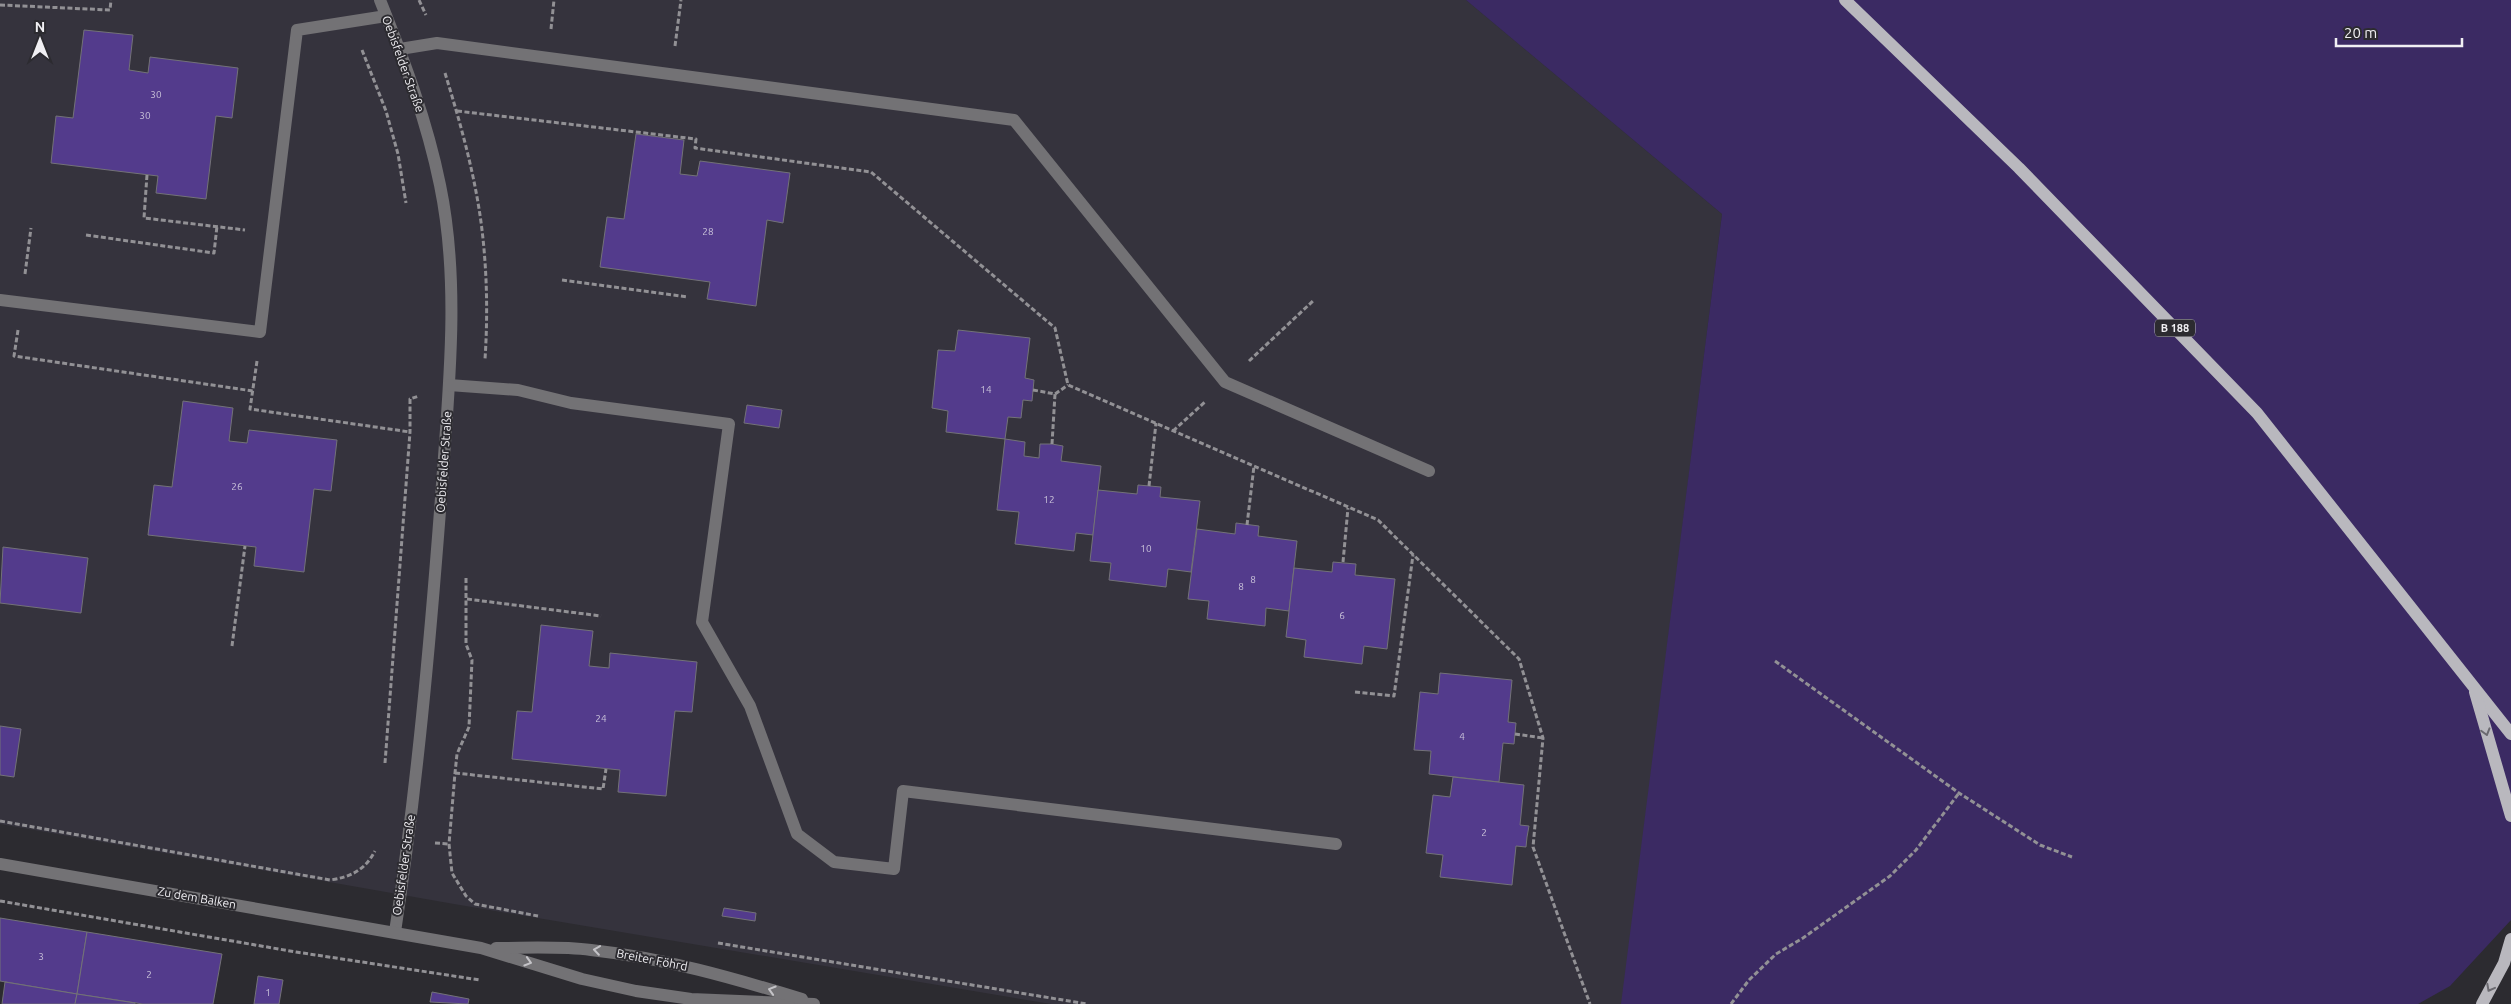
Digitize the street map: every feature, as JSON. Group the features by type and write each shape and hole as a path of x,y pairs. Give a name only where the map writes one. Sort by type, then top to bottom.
{"main road":[{"name":"B 188","path":"1845,0 2019,168 2257,413 2511,734"},
{"path":"2473,685 2511,816"},
{"path":"2482,1004 2504,963 2511,939"}],"street":[{"name":"Oebisfelder Straße","path":"380,0 416,95 441,187 450,282 451,330 434,596 409,841 395,932"},
{"path":"0,300 260,332 297,30 352,23 386,16"},
{"path":"400,49 437,43 1014,120 1225,382 1429,471"},
{"path":"449,384 518,390 570,403 729,424 702,622 750,706 797,834 834,862 894,869 903,791 1336,844"},
{"name":"Zu dem Balken","path":"0,864 395,932"},
{"name":"Breiter Föhrd","path":"395,932 481,948 582,979 636,991 691,999 814,1004"},
{"name":"Breiter Föhrd","path":"481,948 590,949 641,957 713,972 819,1004"}],"path":[{"path":"0,5 110,10 111,0"},
{"path":"419,0 437,43 467,146 481,221 486,278 484,387"},
{"path":"671,74 681,0"},
{"path":"352,23 386,111 398,154 406,203"},
{"path":"457,111 696,139 695,148 871,172 1055,328 1068,385"},
{"path":"147,175 144,218 272,233"},
{"path":"86,235 214,253 217,226"},
{"path":"30,228 14,356 253,391"},
{"path":"562,280 688,297"},
{"path":"260,332 250,409 410,432"},
{"path":"1033,390 1056,394 1068,385"},
{"path":"1068,385 1378,520 1519,659 1543,738 1534,847 1590,1004"},
{"path":"1052,444 1056,394"},
{"path":"385,773 410,432 410,399"},
{"path":"1149,486 1156,423"},
{"path":"1247,525 1254,466"},
{"path":"1343,562 1348,508"},
{"path":"232,646 245,546"},
{"path":"1355,692 1394,696 1413,555"},
{"path":"465,570 467,599 466,644 472,660 469,727 457,754 455,772 449,844 452,872 459,887 475,904 546,918"},
{"path":"434,596 601,616"},
{"path":"1775,661 1959,793 2040,845 2072,857"},
{"path":"1515,734 1543,738"},
{"path":"455,772 603,789 606,769"},
{"path":"1731,1004 1750,980 1776,954 1803,938 1890,876 1916,850 1959,793"},
{"path":"0,821 330,880 346,878 357,872 367,864 377,845"},
{"path":"1528,837 1534,838"},
{"path":"0,901 296,952 488,982"},
{"path":"711,942 1087,1004"}],"shaded area":[{"path":"0,0 1466,0 1722,214 1622,1004 1051,1004 454,904 0,824"},
{"path":"1466,0 2511,0 2511,920 2450,986 2418,1004 1621,1004 1722,214"}],"building":[{"path":"84,30 133,35 129,70 148,73 150,57 238,68 232,118 216,116 206,199 156,193 158,176 51,163 56,116 73,118"},
{"path":"636,134 684,140 680,174 697,176 700,161 790,173 783,223 767,220 756,306 707,299 710,282 600,267 607,217 624,219"},
{"path":"958,330 1030,338 1025,378 1034,380 1032,401 1023,400 1021,418 1008,417 1005,439 946,432 948,411 932,408 938,350 955,351"},
{"path":"183,401 233,408 229,441 247,443 249,430 337,440 331,491 314,489 304,572 254,566 256,547 148,535 154,485 172,487"},
{"path":"747,405 782,410 779,428 744,423"},
{"path":"1005,439 1025,442 1024,456 1039,458 1040,444 1052,444 1063,446 1061,461 1101,466 1093,535 1076,533 1074,551 1015,544 1019,512 997,510"},
{"path":"1138,485 1161,487 1160,497 1200,501 1191,572 1168,569 1166,587 1109,580 1111,563 1090,561 1098,490 1137,494"},
{"path":"1236,523 1259,526 1258,536 1297,541 1289,611 1266,608 1265,626 1207,619 1209,601 1188,599 1197,529 1235,534"},
{"path":"3,547 88,558 81,613 0,603"},
{"path":"1333,562 1356,564 1355,575 1395,579 1387,649 1364,646 1362,664 1304,657 1306,640 1286,637 1294,568 1332,572"},
{"path":"541,625 593,631 589,666 609,668 610,653 697,662 692,712 675,711 666,796 618,792 620,770 512,759 517,711 532,712"},
{"path":"1440,673 1512,680 1508,722 1516,723 1514,744 1503,743 1499,782 1429,774 1431,751 1414,750 1420,692 1438,694"},
{"path":"0,726 21,729 14,777 0,775"},
{"path":"1453,777 1524,785 1520,825 1529,826 1526,847 1516,846 1512,885 1440,877 1443,855 1426,853 1433,795 1450,797"},
{"path":"724,908 756,913 755,921 722,916"},
{"path":"0,918 87,932 77,994 0,981"},
{"path":"87,932 222,954 213,1004 143,1004 77,994"},
{"path":"258,976 283,980 279,1004 254,1004"},
{"path":"5,982 77,994 75,1004 2,1004"},
{"path":"432,992 469,999 468,1004 430,1002"},
{"path":"77,994 135,1003 135,1004 75,1004"}]}
